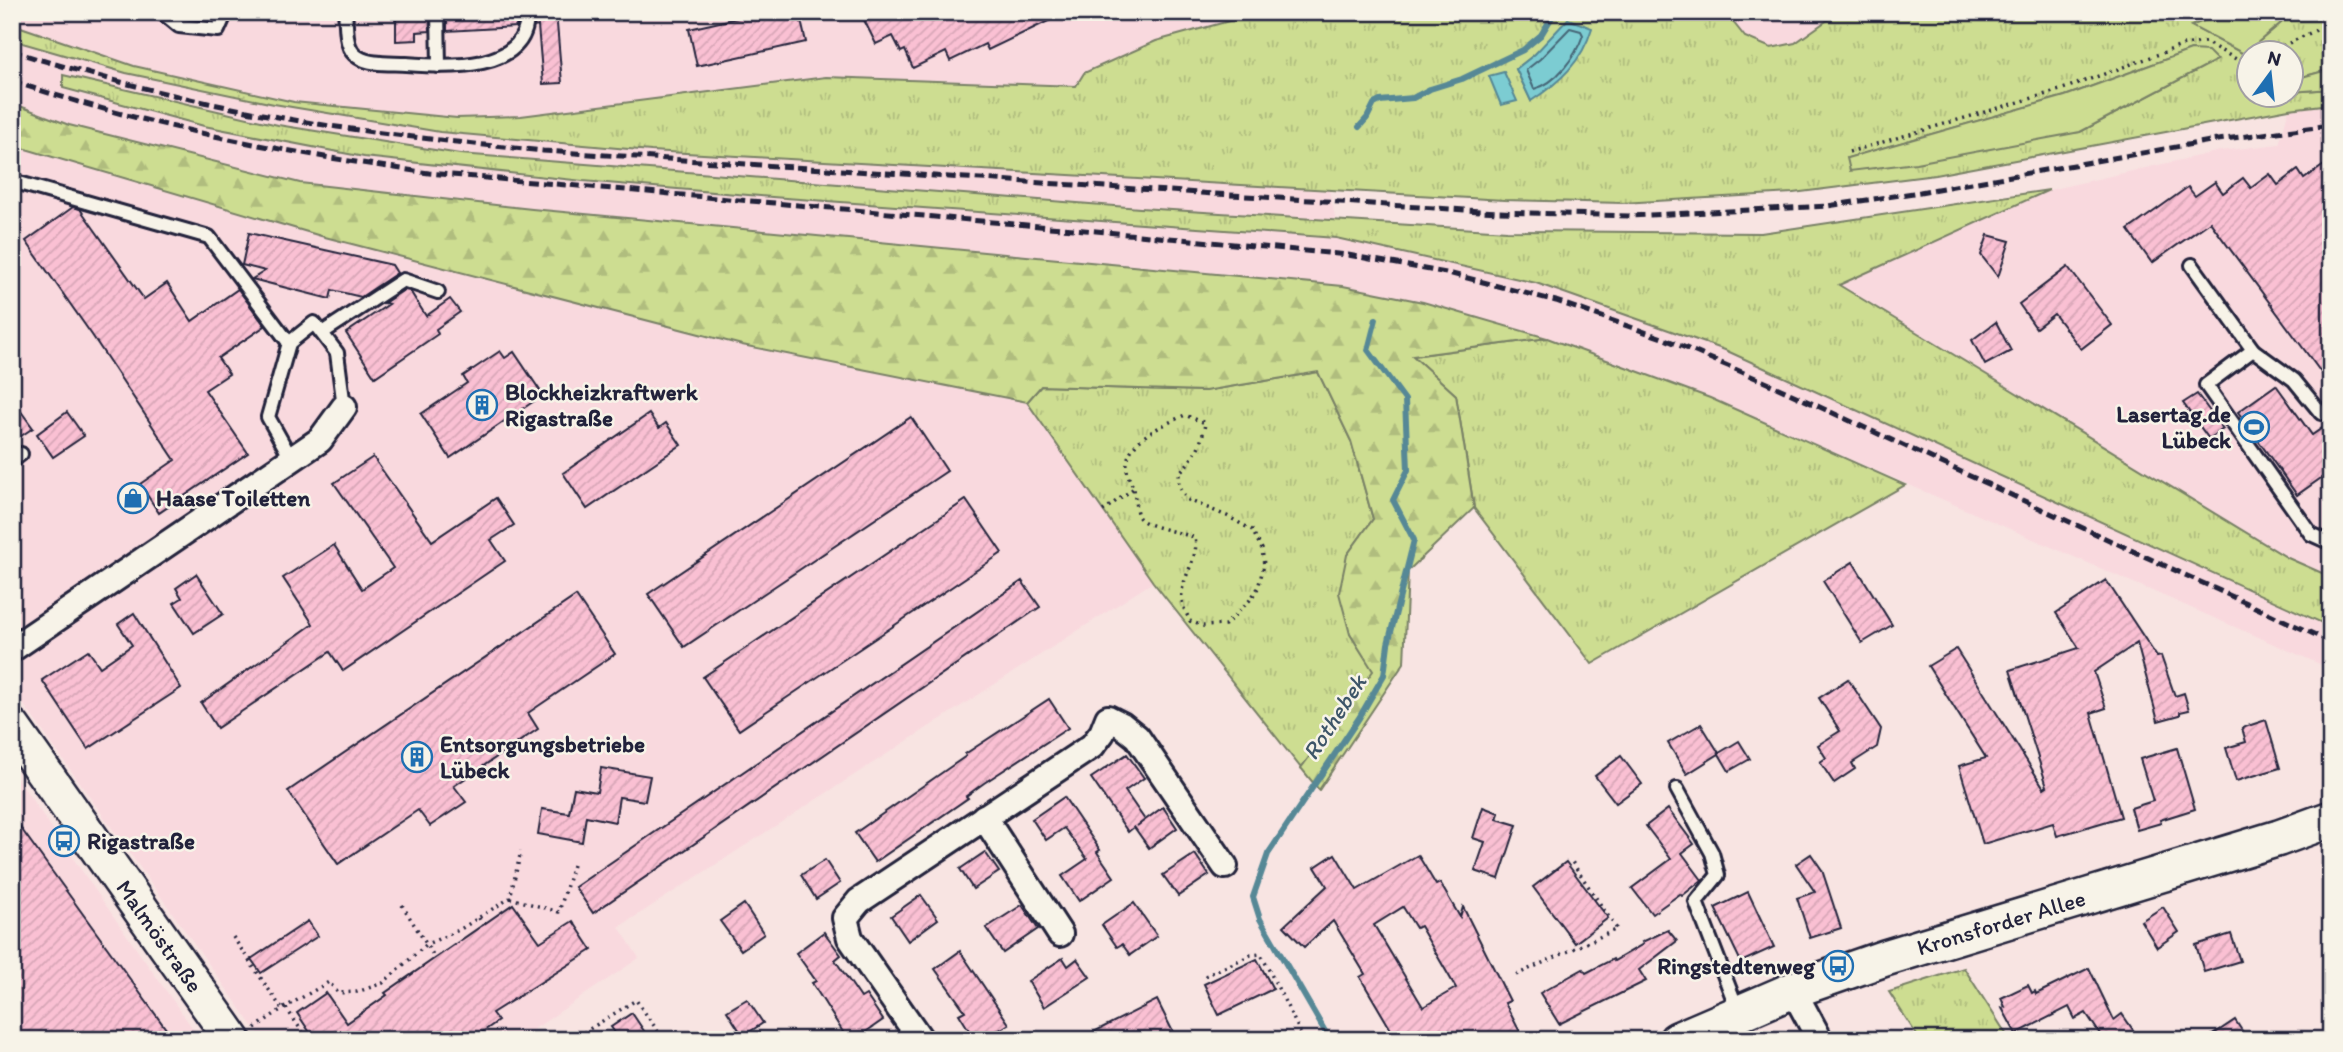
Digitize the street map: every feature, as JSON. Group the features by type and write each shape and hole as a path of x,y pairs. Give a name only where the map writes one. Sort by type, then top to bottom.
{"main road":[{"name":"Malmöstraße","path":"12,727 242,1035"},
{"name":"Kronsforder Allee","path":"1677,1040 1793,990 1885,958 2266,842 2331,819"}],"street":[{"path":"12,649 292,460 320,439 344,407"},
{"path":"921,1040 850,938 845,918 859,901 1092,746 1102,733 1108,718 1136,737 1225,866"},
{"path":"984,817 1060,934"},
{"path":"1793,990 1820,1040"}],"lane":[{"path":"162,12 179,26 218,30 226,12"},
{"path":"345,12 348,47 357,57 376,62 439,66 463,66 500,56 517,45 524,34 527,12"},
{"path":"438,12 439,66"},
{"path":"12,181 209,237 289,343"},
{"path":"2192,265 2253,350 2294,380 2321,413"},
{"path":"322,333 403,280 438,292"},
{"path":"292,460 268,416 289,343 314,323 337,353 344,407"},
{"path":"2253,350 2206,385 2311,534 2331,543"},
{"path":"1677,789 1712,853 1718,875 1696,902 1739,1013"}],"path":[{"path":"2299,38 2331,23"},
{"path":"1849,152 2060,90 2184,44 2205,42 2234,58"},
{"path":"1185,415 1205,424 1202,443 1191,461 1179,473 1179,486 1186,499 1252,530 1262,549 1264,565 1258,588 1225,625 1203,626 1191,621 1182,603 1184,581 1197,548 1195,538 1180,531 1146,524 1138,516 1134,488 1126,475 1126,462 1132,448 1145,435 1185,415"},
{"path":"1103,511 1134,488"},
{"path":"242,1035 329,982 338,993 357,992 383,983 427,944 479,918 510,898 521,852"},
{"path":"1516,975 1618,929 1572,862"},
{"path":"510,898 559,912 573,865"},
{"path":"402,905 435,958"},
{"path":"479,918 483,926"},
{"path":"233,937 308,1040"},
{"path":"1205,976 1251,955 1261,954 1304,1040"},
{"path":"572,1040 636,1000 664,1040"}],"shaded area":[{"path":"12,12 1262,12 1156,41 1076,86 826,77 521,116 457,118 294,102 134,66 12,24"},
{"path":"1725,12 1839,12 1795,43 1771,48 1745,37"},
{"path":"12,40 126,73 274,104 440,132 651,151 1329,190 1336,221 460,154 278,125 63,76 64,89 204,126 772,197 1336,238 1536,283 1725,350 2331,627 2331,669 1710,398 1547,338 1423,302 1343,286 532,209 300,183 69,125 12,103"},
{"path":"2331,104 2331,577 2288,558 1839,284 2049,190 2220,151 2279,144 2289,109"},
{"path":"12,145 321,236 742,345 1027,402 1153,582 619,927 639,958 518,1040 263,1040 12,688"},
{"path":"12,771 135,947 201,1040 12,1040"}],"green space":[{"path":"1262,12 1725,12 1745,37 1771,48 1795,43 1839,12 2226,12 2192,26 2234,49 2234,108 2297,108 1935,175 1793,193 1622,203 1504,200 651,151 440,132 274,104 126,73 12,40 12,24 134,66 294,102 457,118 521,116 826,77 1076,86 1084,73 1156,41","holes":["1557,33 1531,101 1516,69","2191,50 2217,60 2080,132 1848,158 2065,96"]},
{"path":"2226,12 2294,12 2263,38 2234,38 2234,49 2191,26"},
{"path":"2294,12 2331,12 2331,69 2304,76 2304,38 2263,38"},
{"path":"2191,50 2208,51 2217,60 2080,132 1916,163 1850,171 1847,158 2065,96"},
{"path":"2331,69 2331,89 2304,91 2304,76"},
{"path":"63,75 278,125 460,154 1140,208 1507,231 1761,233 2049,190 1839,285 2288,558 2331,577 2331,627 1725,350 1536,283 1336,238 772,197 583,181 364,157 204,126 63,88"},
{"path":"2331,89 2331,104 2304,107 2304,91"},
{"path":"12,103 69,125 300,183 532,209 1343,286 1423,302 1547,338 1413,356 1456,395 1474,508 1408,571 1404,663 1319,790 1301,768 1373,671 1350,634 1339,593 1347,555 1373,519 1351,441 1318,372 1205,391 1041,386 1027,402 742,345 321,236 12,145"},
{"path":"1547,338 1710,398 1905,485 1592,664 1474,508 1456,395 1413,356"},
{"path":"1318,372 1351,441 1373,519 1347,555 1350,634 1374,671 1301,768 1153,582 1027,402 1041,386 1205,391"},
{"path":"1964,968 2010,1040 1920,1040 1889,992"}],"water":[{"path":"1568,19 1592,28 1588,40 1569,70 1531,101 1516,69 1535,54"},
{"path":"1504,72 1517,101 1501,105 1489,76"}],"building":[{"path":"396,12 429,12 430,31 417,32 417,40 396,41"},
{"path":"447,12 518,12 516,27 447,31"},
{"path":"536,12 556,12 562,83 543,84 538,26 534,27"},
{"path":"763,12 799,12 806,42 697,66 689,29"},
{"path":"860,12 1067,12 988,50 985,44 950,61 946,52 913,68 905,50 901,52 893,36 876,44"},
{"path":"2324,165 2331,174 2331,386 2210,222 2152,263 2128,230 2188,187 2195,196 2215,182 2223,193 2243,178 2251,188 2270,174 2278,185 2298,170 2304,179"},
{"path":"73,207 80,209 144,299 167,283 192,321 238,289 265,326 218,358 229,374 205,390 248,453 159,513 140,484 175,460 26,241"},
{"path":"249,233 392,265 397,273 361,297 332,290 330,299 252,279 265,271 242,265"},
{"path":"1988,235 2010,241 1998,277 1981,255"},
{"path":"2068,267 2112,325 2081,349 2054,314 2036,328 2019,304"},
{"path":"404,290 410,291 426,316 450,299 460,312 436,329 438,334 375,377 346,333 389,304 384,303"},
{"path":"1996,322 2011,351 1985,365 1972,340"},
{"name":"Blockheizkraftwerk Rigastraße","path":"500,351 505,358 514,352 543,395 450,458 421,414 467,383 463,376"},
{"path":"2276,385 2312,435 2331,422 2331,471 2297,495 2238,412"},
{"path":"2197,394 2223,429 2209,439 2183,403"},
{"path":"12,399 33,428 12,442"},
{"path":"67,412 84,436 53,457 37,434"},
{"path":"649,414 659,428 666,423 681,445 587,509 563,473"},
{"path":"911,417 947,471 684,647 648,594"},
{"path":"373,457 432,541 496,498 514,525 491,540 505,561 343,671 330,652 217,728 201,703 313,624 283,578 334,545 362,589 393,568 334,483"},
{"path":"966,500 1002,553 739,730 703,677"},
{"path":"1853,562 1892,625 1862,643 1823,581"},
{"path":"196,574 223,614 194,633 174,603 182,598 176,588"},
{"path":"2106,580 2157,657 2161,656 2175,696 2184,693 2189,710 2158,721 2137,643 2094,672 2106,708 2091,713 2121,817 2057,836 2053,823 1983,844 1959,766 1986,758 1928,666 1956,649 2044,788 2047,786 2010,670 2079,648 2056,613"},
{"path":"1022,581 1040,607 593,913 575,887"},
{"name":"Entsorgungsbetriebe Lübeck","path":"576,596 615,654 528,713 538,729 454,786 466,802 430,826 418,810 338,864 288,791"},
{"path":"134,613 181,688 88,749 42,680 88,650 100,667 132,645 118,624"},
{"path":"1848,679 1881,729 1877,747 1852,763 1855,769 1834,783 1820,762 1826,758 1818,745 1840,731 1819,698"},
{"path":"1049,699 1068,728 984,783 966,796 968,798 875,862 855,833 966,756 965,754"},
{"path":"2266,720 2280,768 2236,781 2226,748 2246,742 2242,728"},
{"path":"1701,724 1719,753 1739,741 1750,759 1729,771 1719,754 1687,774 1668,743"},
{"path":"2177,748 2195,809 2137,830 2131,808 2153,801 2140,759"},
{"path":"1127,754 1144,778 1125,791 1145,820 1137,826 1163,807 1177,828 1149,848 1134,827 1128,832 1091,778"},
{"path":"1621,756 1642,784 1616,803 1595,776"},
{"path":"601,768 650,776 645,801 619,797 615,822 586,816 582,842 538,834 542,809 569,813 574,788 597,792"},
{"path":"1064,797 1100,850 1097,852 1114,877 1079,901 1062,876 1087,859 1064,828 1046,840 1032,819"},
{"path":"1483,807 1499,813 1497,819 1517,825 1499,879 1475,871 1485,842 1473,838"},
{"path":"1668,809 1694,844 1682,853 1702,880 1652,914 1632,888 1671,859 1646,826"},
{"path":"12,816 148,1004 174,1040 12,1040"},
{"path":"985,852 999,872 973,889 960,869"},
{"path":"1195,854 1209,875 1178,896 1163,875"},
{"path":"1335,854 1357,890 1418,855 1436,885 1440,883 1460,917 1463,907 1510,1001 1505,1003 1521,1034 1510,1040 1397,1040 1360,977 1365,974 1333,921 1304,947 1284,926 1327,886 1315,867","holes":["1403,907 1416,928 1420,926 1456,988 1423,1007 1374,925"]},
{"path":"1811,854 1822,870 1841,928 1810,938 1797,898 1815,892 1796,864"},
{"path":"825,860 840,883 816,899 801,875"},
{"path":"1566,862 1608,918 1575,943 1533,887"},
{"path":"1748,892 1774,947 1741,962 1715,908"},
{"path":"921,895 938,919 908,941 891,916"},
{"path":"1134,903 1157,936 1130,955 1122,944 1117,947 1102,925"},
{"path":"513,904 540,942 573,921 592,950 492,1013 498,1021 471,1040 432,1040 427,1033 417,1040 315,1040 297,1013 326,993 347,1023 387,995 385,993"},
{"path":"744,904 764,934 741,950 720,921"},
{"path":"1022,905 1038,929 1003,953 986,928"},
{"path":"2163,907 2179,932 2157,947 2141,921"},
{"path":"308,921 318,936 261,973 251,959"},
{"path":"1668,930 1677,941 1639,970 1646,981 1559,1024 1540,993 1583,969 1586,973 1613,959 1614,961 1643,944 1642,942"},
{"path":"824,932 841,955 835,960 861,998 866,995 883,1020 854,1040 848,1040 812,983 816,981 796,953"},
{"path":"2231,934 2240,961 2204,972 2196,945"},
{"path":"960,951 1009,1024 983,1040 975,1040 959,1014 965,1011 935,969"},
{"path":"1063,958 1068,966 1077,959 1090,977 1044,1007 1028,981"},
{"path":"1257,959 1273,989 1219,1015 1204,984"},
{"path":"2089,968 2114,1020 2122,1014 2140,1040 2104,1040 2086,1013 2075,1019 2069,1007 2016,1034 2002,1008 2005,1007 2001,998 2028,985 2032,993 2035,991 2036,994"},
{"path":"747,999 763,1023 743,1036 727,1011"},
{"path":"1157,1000 1177,1040 1078,1040"},
{"path":"632,1013 650,1040 620,1040 611,1027"},
{"path":"2235,1020 2248,1040 2205,1040"}],"waterway":[{"name":"Rothebek","path":"1359,127 1374,104 1380,101 1413,98 1430,89 1462,79 1523,50 1541,35 1555,12"},
{"name":"Rothebek","path":"1330,1040 1260,919 1253,897 1268,854 1359,718 1384,675 1388,644 1414,540 1393,500 1408,470 1405,400 1368,350 1376,319"}],"railway":[{"path":"12,51 132,85 255,113 337,127 466,143 543,151 1497,212 1631,216 1827,206 2210,141 2331,125"},
{"path":"12,81 115,112 218,137 429,173 1348,255 1452,274 1556,301 1665,339 1772,385 2331,642"}],"place":[{"name":"Blockheizkraftwerk Rigastraße","path":"482,405"},
{"name":"Lasertag.de Lübeck","path":"2254,427"},
{"name":"Haase Toiletten","path":"133,498"},
{"name":"Entsorgungsbetriebe Lübeck","path":"417,757"},
{"name":"Rigastraße","path":"64,841"},
{"name":"Ringstedtenweg","path":"1838,966"}]}
